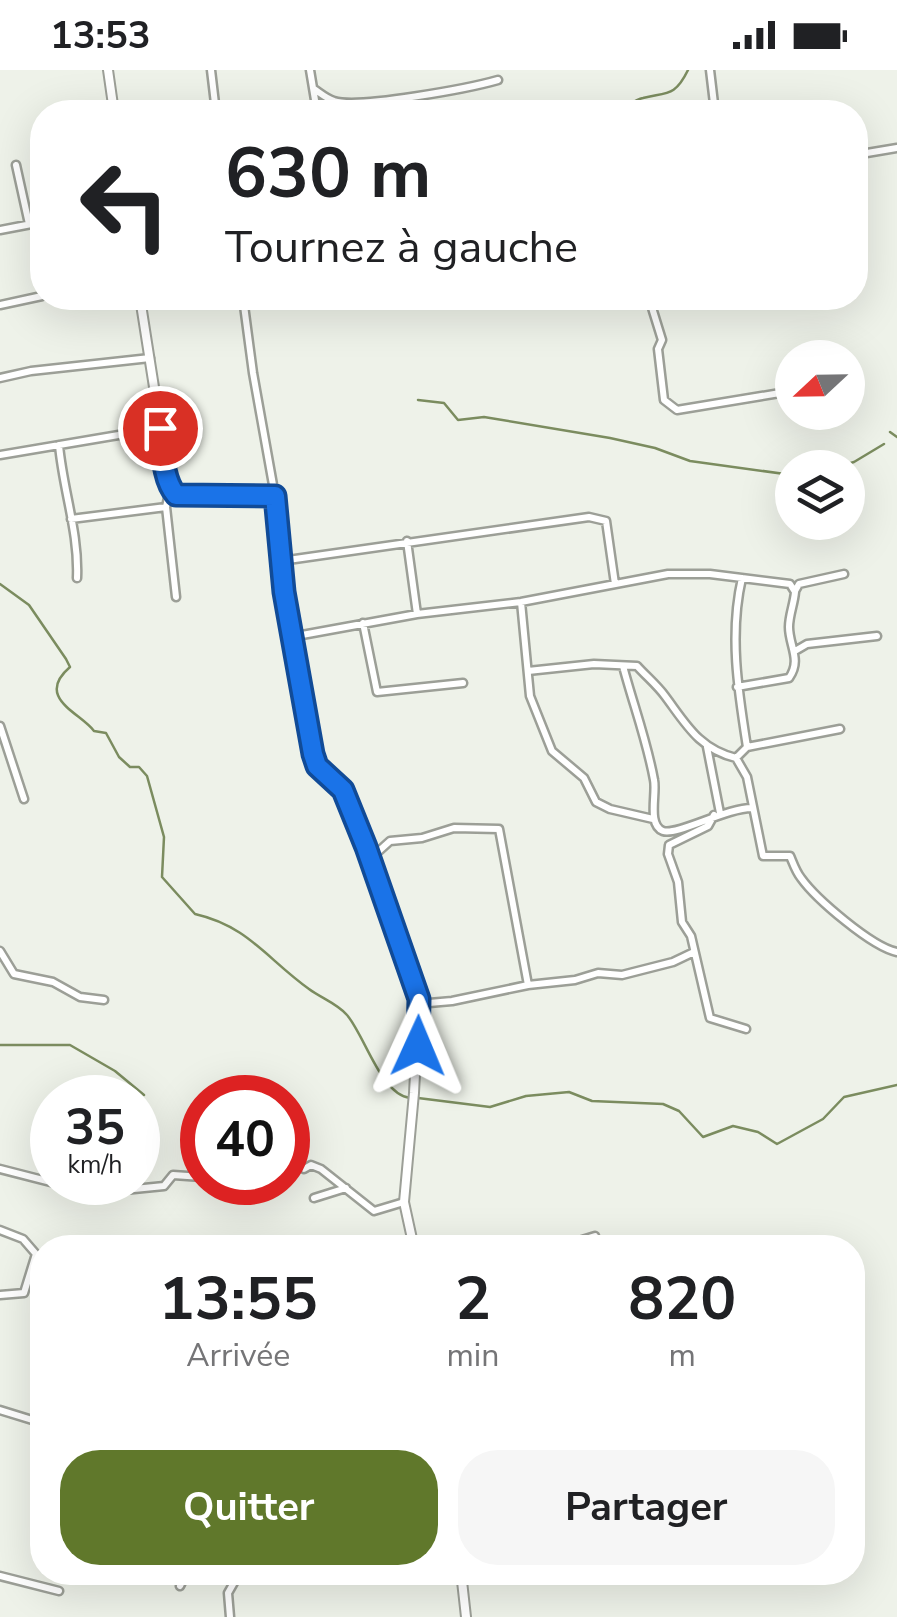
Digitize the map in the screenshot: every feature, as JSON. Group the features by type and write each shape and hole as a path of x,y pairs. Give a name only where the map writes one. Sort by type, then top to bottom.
{"street":[{"path":"108,70 112,100"},
{"path":"211,70 215,100"},
{"path":"310,70 315,100"},
{"path":"710,70 714,100"},
{"path":"374,100 468,88 498,80"},
{"path":"314,89 333,100"},
{"path":"868,153 897,148"},
{"path":"0,230 29,224 16,165"},
{"path":"0,305 30,299"},
{"path":"142,310 170,489 166,507 176,597"},
{"path":"245,310 275,496 291,636 317,766 343,790 419,999 404,1202 411,1235"},
{"path":"653,310 662,340 658,349 664,400 677,410 775,394"},
{"path":"0,378 151,358"},
{"path":"0,455 160,428"},
{"path":"59,445 77,540 77,578"},
{"path":"170,489 188,498 275,496"},
{"path":"71,519 166,507"},
{"path":"281,561 519,525 603,518 615,584"},
{"path":"407,542 417,614"},
{"path":"291,636 362,622 521,602 668,574 795,586 844,574"},
{"path":"742,578 734,623 737,688 747,747"},
{"path":"737,688 789,678 794,670 795,651 788,623 795,586"},
{"path":"521,602 530,696 552,750 584,778 596,802 654,819 664,832 717,814 753,808"},
{"path":"362,622 377,692 464,682"},
{"path":"795,651 807,644 877,636"},
{"path":"528,671 594,664 637,666 662,692 692,735 736,758 747,778 763,856 790,856 800,877 825,902 878,944 897,952"},
{"path":"623,666 656,786 654,819"},
{"path":"0,726 24,800"},
{"path":"736,758 747,747 840,728"},
{"path":"707,746 717,814 708,826 667,849 678,882 682,922 691,936 710,1018 746,1028"},
{"path":"370,859 390,841 422,838 454,828 499,829 528,985"},
{"path":"0,952 14,974 52,982 80,997 104,1000"},
{"path":"419,999 429,1004 598,973 622,975 674,962 694,952"},
{"path":"310,1166 347,1187 374,1211 404,1202"},
{"path":"0,1169 78,1189 114,1191 164,1186 173,1174 180,1175"},
{"path":"314,1198 347,1187"},
{"path":"0,1230 30,1248"},
{"path":"0,1295 24,1294 30,1274"},
{"path":"0,1410 30,1419"},
{"path":"0,1576 30,1583"},
{"path":"38,1585 59,1590"},
{"path":"230,1617 228,1593 233,1585"},
{"path":"462,1585 466,1617"}],"waterway":[{"path":"637,100 670,92 688,70"},
{"path":"418,400 444,403 458,420 484,417 610,438 690,461 775,473"},
{"path":"890,432 897,437"},
{"path":"865,455 884,444"},
{"path":"0,584 29,605 66,659 70,667 57,688 64,704 94,731 106,733 119,757 147,776 164,837 162,877 195,914 243,935 309,989 343,1011 390,1087 410,1098"},
{"path":"0,1045 70,1045 120,1075"},
{"path":"418,1098 490,1107 526,1096 569,1092 592,1101 663,1104 679,1111 703,1137 733,1126 758,1132 777,1144 823,1119 844,1097 897,1085"}],"route":[{"path":"160,428 170,489 176,495 275,496 284,592 313,754 317,766 343,790 352,808 419,999 418,1046"}]}
